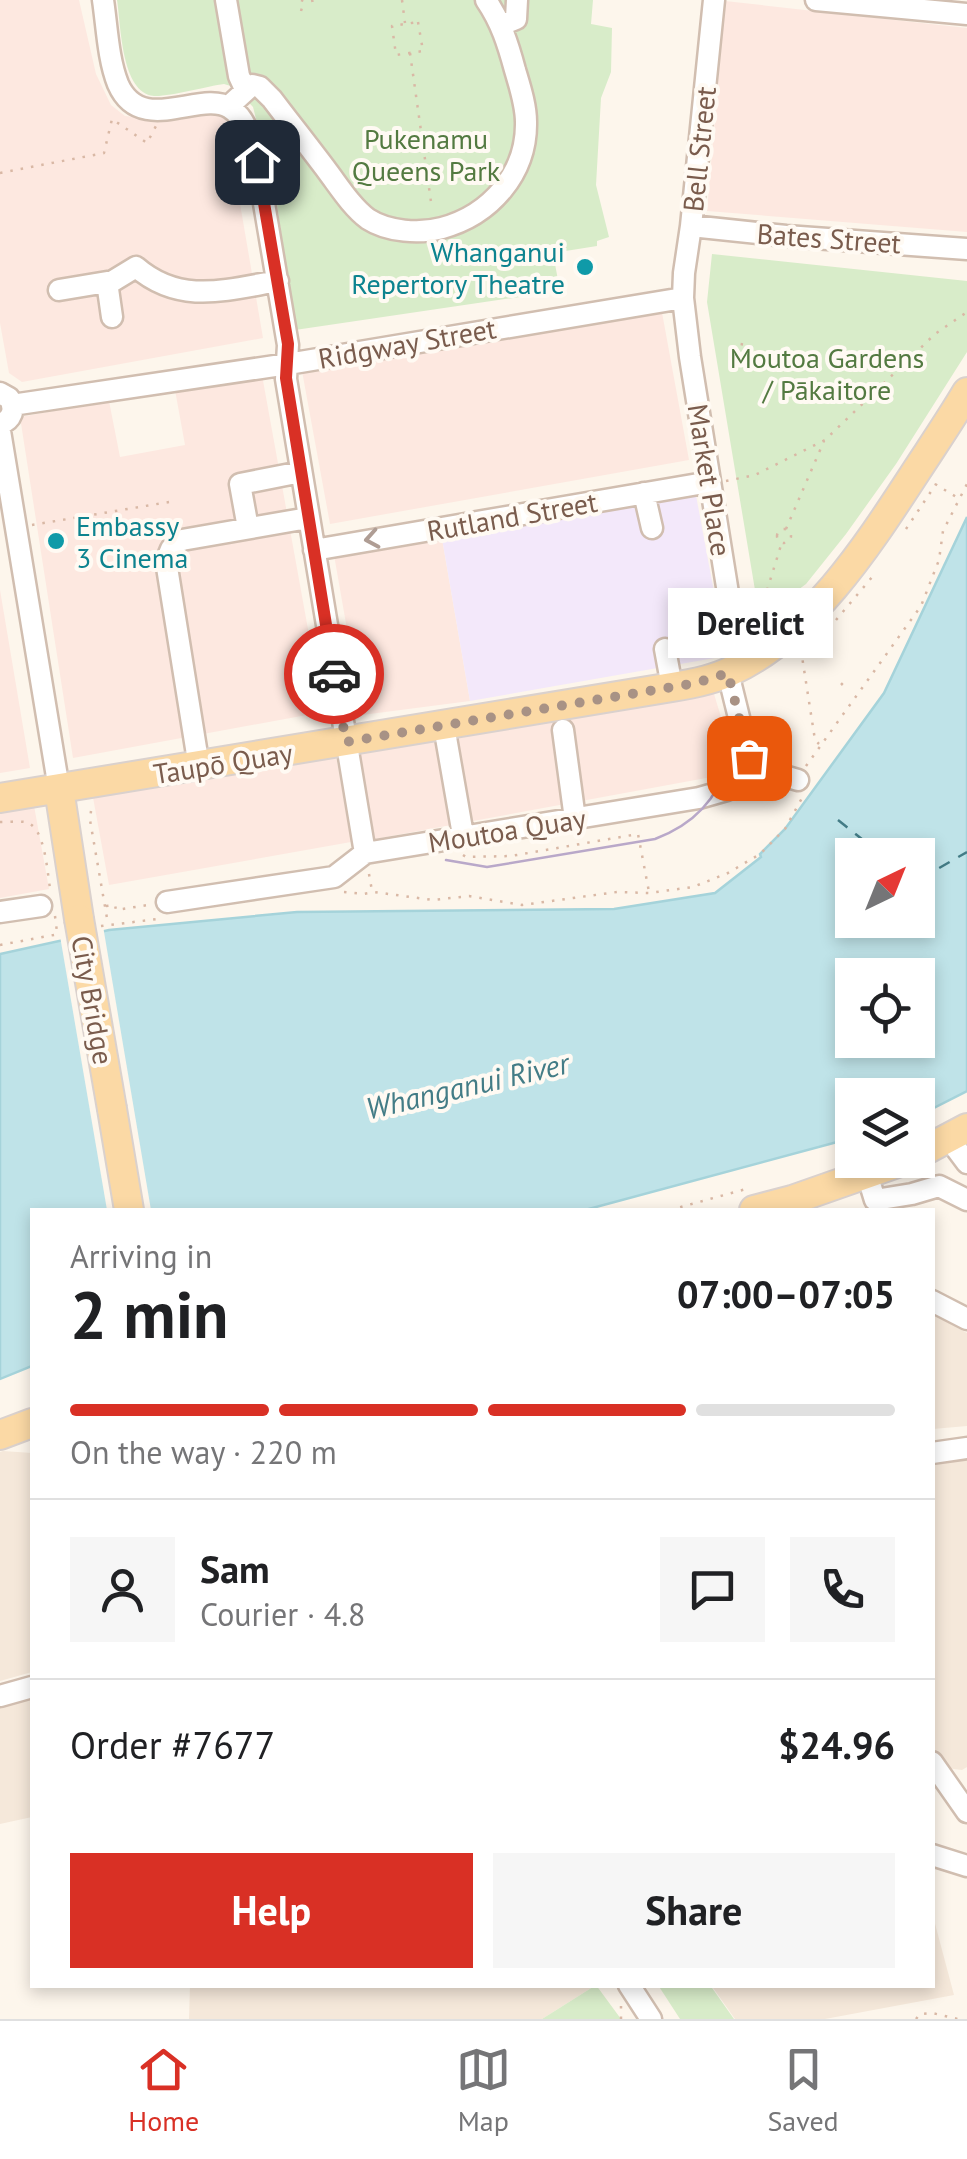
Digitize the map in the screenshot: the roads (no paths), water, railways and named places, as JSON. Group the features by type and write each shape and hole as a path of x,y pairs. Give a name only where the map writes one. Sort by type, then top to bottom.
{"main road":[{"name":"Taupō Quay","path":"0,798 696,683 728,673 759,656 837,583 892,509 967,392"},
{"name":"City Bridge","path":"59,789 76,927 129,1208"},
{"path":"935,1145 958,1133"},
{"path":"792,1205 857,1178"},
{"path":"0,1435 30,1424"}],"street":[{"path":"103,0 118,84 125,96 150,108 229,106 246,127 257,162 288,344 286,378 365,853"},
{"path":"226,0 245,90"},
{"path":"229,106 252,85 260,87 352,203 370,220 412,231 457,224 499,195 515,173 523,148 523,98 501,25 486,0"},
{"path":"501,25 516,18 517,0"},
{"name":"Bell Street","path":"683,298 714,0"},
{"path":"816,0 967,14"},
{"name":"Bates Street","path":"692,226 967,249"},
{"path":"59,290 113,281 136,268 152,281 194,293 278,281"},
{"path":"106,282 112,317"},
{"name":"Ridgway Street","path":"6,399 288,364 683,298"},
{"name":"Market Place","path":"683,298 731,605 742,632 759,656"},
{"path":"6,399 10,418 0,428 59,789"},
{"path":"248,528 240,484 301,472"},
{"name":"Rutland Street","path":"314,550 710,482"},
{"path":"644,493 652,528"},
{"path":"199,767 167,554 182,540 308,518"},
{"path":"665,650 672,687"},
{"path":"728,673 746,740 747,766 798,780"},
{"path":"444,726 464,836"},
{"path":"564,730 575,819"},
{"name":"Moutoa Quay","path":"164,910 334,876 365,853 713,795 738,783 747,766"},
{"path":"0,912 41,906"},
{"path":"958,1133 967,1163"},
{"path":"868,1178 875,1200 939,1186 967,1200"},
{"path":"935,1303 967,1319"},
{"path":"935,1453 967,1448"},
{"path":"0,1696 30,1688"},
{"path":"935,1766 967,1812"},
{"path":"935,1856 967,1866"},
{"path":"631,1988 651,2019"}],"water":[{"name":"Whanganui River","path":"967,517 967,1091 935,1107 935,1078 835,1078 835,1143 592,1208 30,1208 30,1367 0,1379 0,954 109,930 297,912 614,909 715,893 785,829 884,693"}],"tram line":[{"path":"446,860 487,867 655,839 681,826 702,809 718,786 728,759"}],"place":[{"name":"Whanganui Repertory Theatre","path":"585,267"},
{"name":"Embassy 3 Cinema","path":"56,541"},
{"name":"Derelict","path":"749,758"}],"park label":[{"name":"Pukenamu Queens Park","path":"426,154"},
{"name":"Moutoa Gardens / Pākaitore","path":"827,373"}]}
